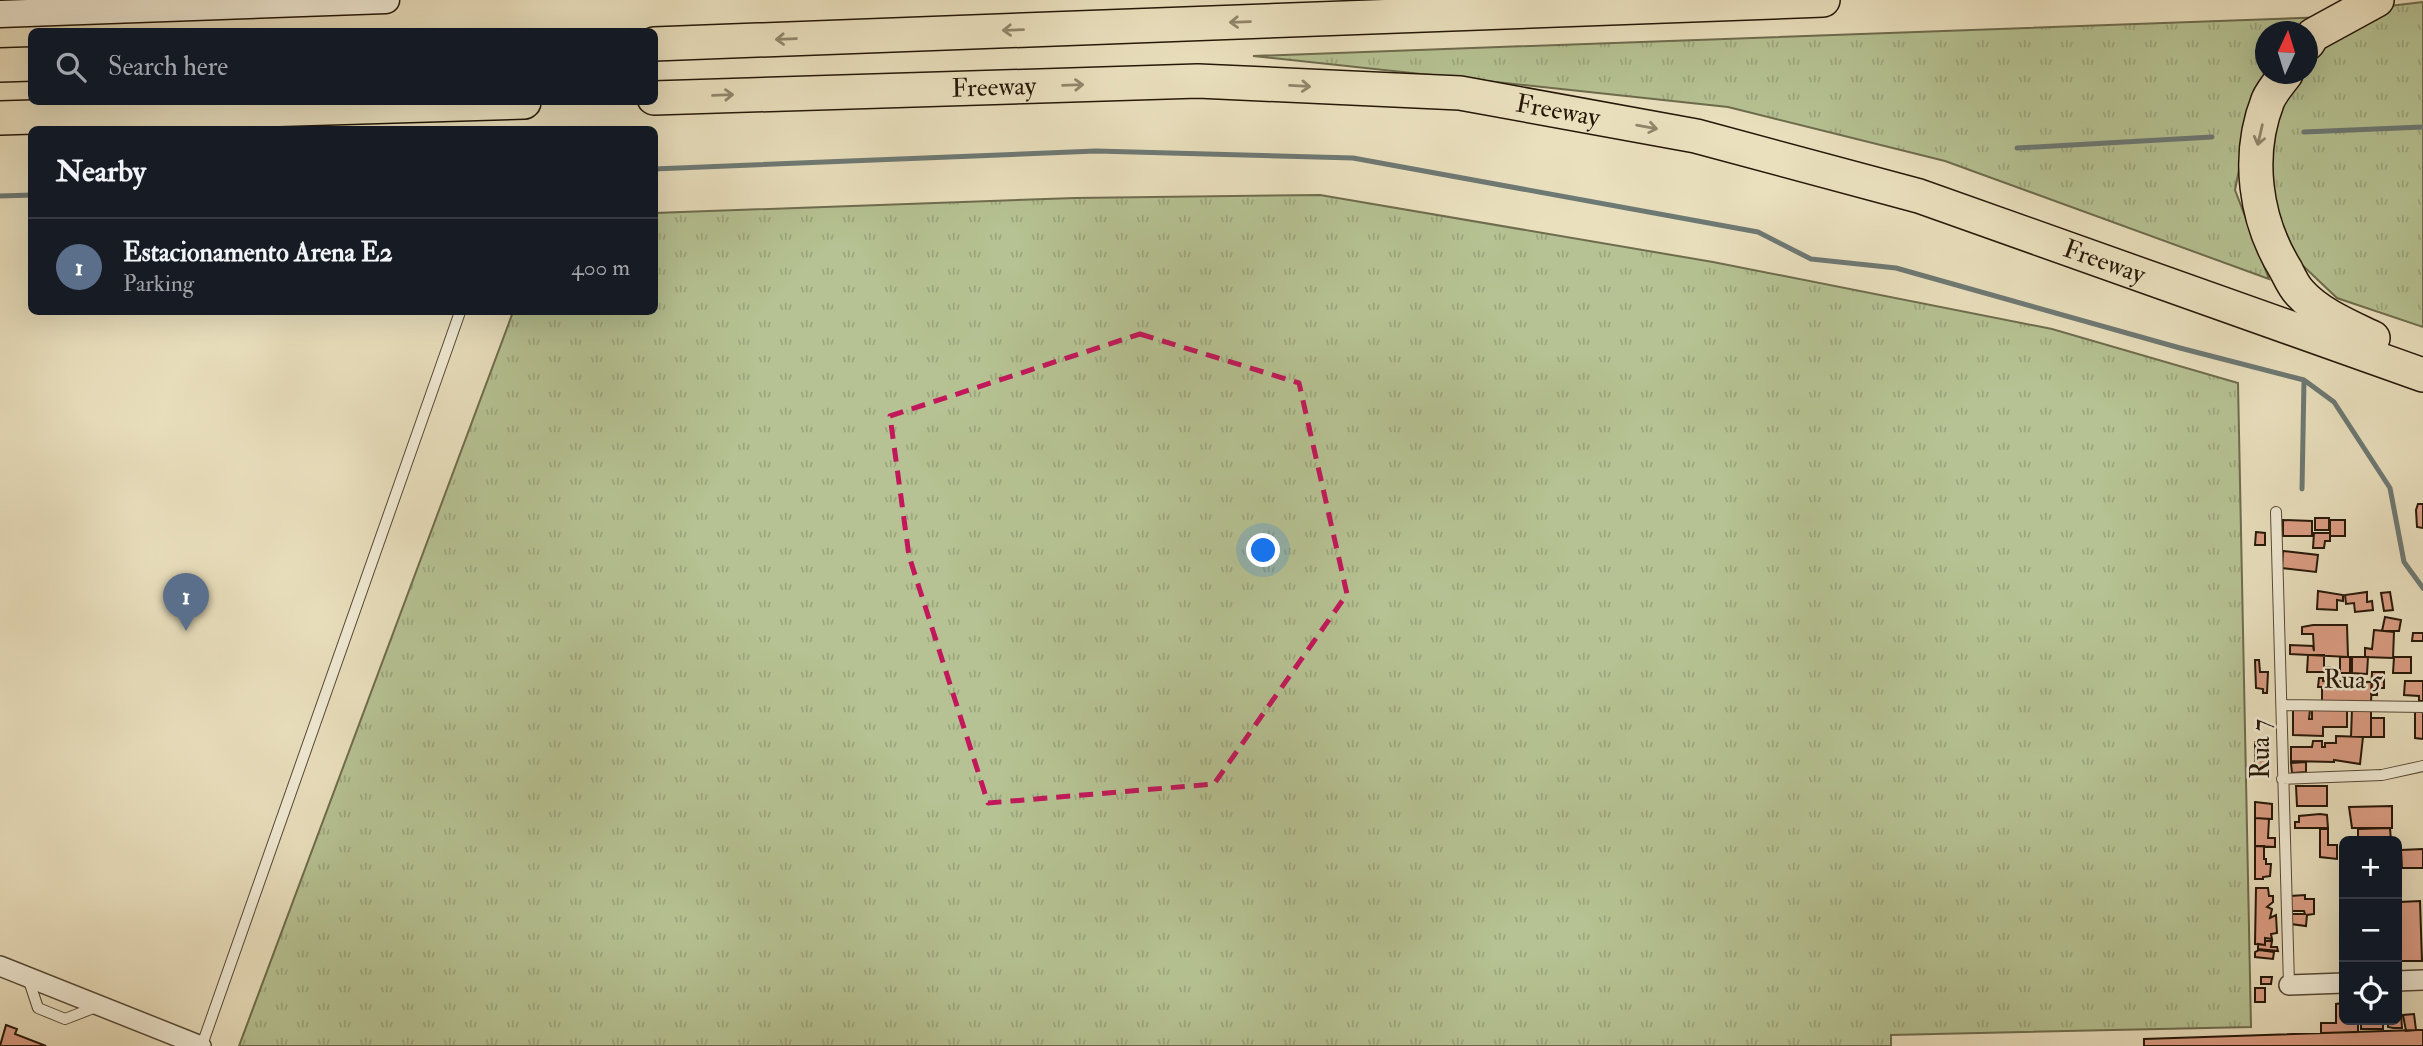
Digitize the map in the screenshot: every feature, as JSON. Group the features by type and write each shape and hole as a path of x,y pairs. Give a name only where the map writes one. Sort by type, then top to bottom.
{"highway":[{"path":"658,44 1823,0"},
{"path":"2318,32 2377,0"},
{"path":"0,65 28,64"},
{"name":"Freeway","path":"658,97 1198,81 1460,93 1696,136 1919,197 2423,375"},
{"path":"2279,84 2269,99 2257,144 2256,190 2263,223 2277,256 2300,293 2333,318 2423,363"},
{"path":"0,118 426,105"}],"street":[{"path":"0,14 386,0"},
{"path":"0,967 202,1046"},
{"path":"2402,981 2423,980"},
{"path":"2288,985 2339,983"}],"lane":[{"path":"202,1046 459,315"},
{"name":"Rua 7","path":"2276,512 2288,985"},
{"name":"Rua 5","path":"2282,705 2423,707"},
{"path":"2282,779 2382,775 2423,766"}],"highlighted area":[{"path":"1140,334 1299,383 1347,594 1214,784 988,803 909,556 890,416"}],"green space":[{"path":"2423,2 2423,327 2337,298 2299,262 2266,189 2278,103 2292,84 2318,84 2318,46 2322,40 2381,7"},
{"path":"2328,17 2318,22 2255,21 2255,84 2261,84 2253,98 2235,190 2269,279 1945,161 1728,107 1253,56"},
{"path":"1320,195 1713,262 2052,329 2238,383 2251,1027 1891,1035 1891,1046 239,1046 512,315 658,315 658,213 1075,198"}],"building":[{"path":"2418,504 2423,504 2423,528 2417,527"},
{"path":"2315,518 2329,518 2329,530 2315,530"},
{"path":"2283,520 2312,521 2312,536 2283,536"},
{"path":"2330,520 2345,520 2345,536 2330,536"},
{"path":"2256,532 2265,533 2265,545 2255,545"},
{"path":"2314,533 2330,533 2330,541 2325,541 2324,548 2313,548"},
{"path":"2283,551 2318,555 2316,572 2282,568"},
{"path":"2318,591 2343,595 2343,601 2337,600 2337,610 2317,609"},
{"path":"2367,592 2367,602 2372,601 2373,610 2355,612 2354,603 2346,604 2345,595"},
{"path":"2390,592 2393,610 2384,611 2381,593"},
{"path":"2385,617 2401,620 2399,631 2382,631"},
{"path":"2347,625 2348,657 2290,654 2290,645 2313,646 2314,651 2313,634 2302,634 2302,627"},
{"path":"2374,630 2394,632 2393,658 2365,657 2365,648 2372,649"},
{"path":"2413,633 2423,633 2423,641 2412,641"},
{"path":"2308,655 2324,655 2324,667 2330,667 2330,672 2307,672"},
{"path":"2340,657 2350,657 2350,673 2340,673"},
{"path":"2352,657 2368,657 2367,674 2352,673"},
{"path":"2394,657 2411,657 2411,673 2393,673"},
{"path":"2255,660 2259,660 2260,672 2268,672 2267,693 2256,688"},
{"path":"2372,672 2384,672 2384,688 2377,688 2377,695 2371,694"},
{"path":"2319,678 2323,678 2323,681 2372,682 2371,702 2322,701 2322,687 2318,687"},
{"path":"2405,681 2423,681 2423,701 2419,701 2419,696 2404,695"},
{"path":"2312,709 2347,709 2347,727 2323,727 2323,736 2293,735 2293,710 2310,710 2309,719 2312,719"},
{"path":"2352,709 2371,709 2371,737 2351,737"},
{"path":"2415,711 2423,711 2423,739 2415,738"},
{"path":"2371,718 2384,718 2384,737 2371,737"},
{"path":"2336,736 2363,737 2360,764 2334,760 2291,761 2291,747 2312,747 2313,741 2322,741 2322,747 2325,747 2325,743 2336,743"},
{"path":"2255,742 2269,742 2268,765 2255,765"},
{"path":"2306,762 2306,772 2292,773 2291,763"},
{"path":"2296,786 2327,786 2327,806 2297,806"},
{"path":"2255,802 2272,804 2272,819 2255,818"},
{"path":"2392,806 2392,828 2352,828 2349,807"},
{"path":"2327,815 2328,828 2295,828 2299,816"},
{"path":"2255,818 2269,819 2268,838 2275,838 2275,847 2255,846"},
{"path":"2390,828 2391,836 2358,836 2358,829"},
{"path":"2320,829 2328,829 2328,845 2337,845 2337,859 2320,857"},
{"path":"2255,846 2264,846 2264,859 2266,864 2271,864 2270,876 2263,879 2255,879"},
{"path":"2423,849 2423,868 2402,868 2402,850"},
{"path":"2256,888 2268,888 2269,896 2273,896 2273,902 2267,907 2272,909 2270,918 2276,915 2277,933 2271,934 2272,939 2265,938 2265,945 2255,944"},
{"path":"2305,895 2305,899 2314,899 2314,914 2307,915 2306,926 2291,924 2291,914 2305,914 2304,911 2291,911 2290,896"},
{"path":"2420,901 2422,961 2402,961 2402,902"},
{"path":"2265,941 2272,941 2271,947 2277,947 2278,951 2258,949 2258,944 2265,945"},
{"path":"2255,952 2274,952 2273,959 2255,957"},
{"path":"2261,977 2272,977 2271,984 2261,984"},
{"path":"2255,988 2265,988 2265,1002 2255,1002"},
{"path":"2336,1004 2339,1004 2339,1025 2358,1025 2358,1032 2321,1033 2321,1023 2336,1023"},
{"path":"2414,1014 2416,1030 2406,1031 2403,1015"},
{"path":"6,1025 17,1029 15,1034 46,1046 0,1046"},
{"path":"2361,1025 2383,1025 2383,1029 2361,1029"},
{"path":"2402,1025 2402,1028 2393,1028 2388,1027"},
{"path":"2423,1030 2423,1046 2144,1046 2144,1039"}],"waterway":[{"path":"2304,132 2423,127"},
{"path":"2017,148 2212,137"},
{"path":"658,169 1096,151 1353,158 1758,232 1811,259 1896,268 2304,380 2334,402 2390,488 2404,562 2423,588"},
{"path":"0,196 28,195"},
{"path":"2302,489 2304,380"}],"place":[{"name":"Estacionamento Arena E2","path":"186,631"}]}
